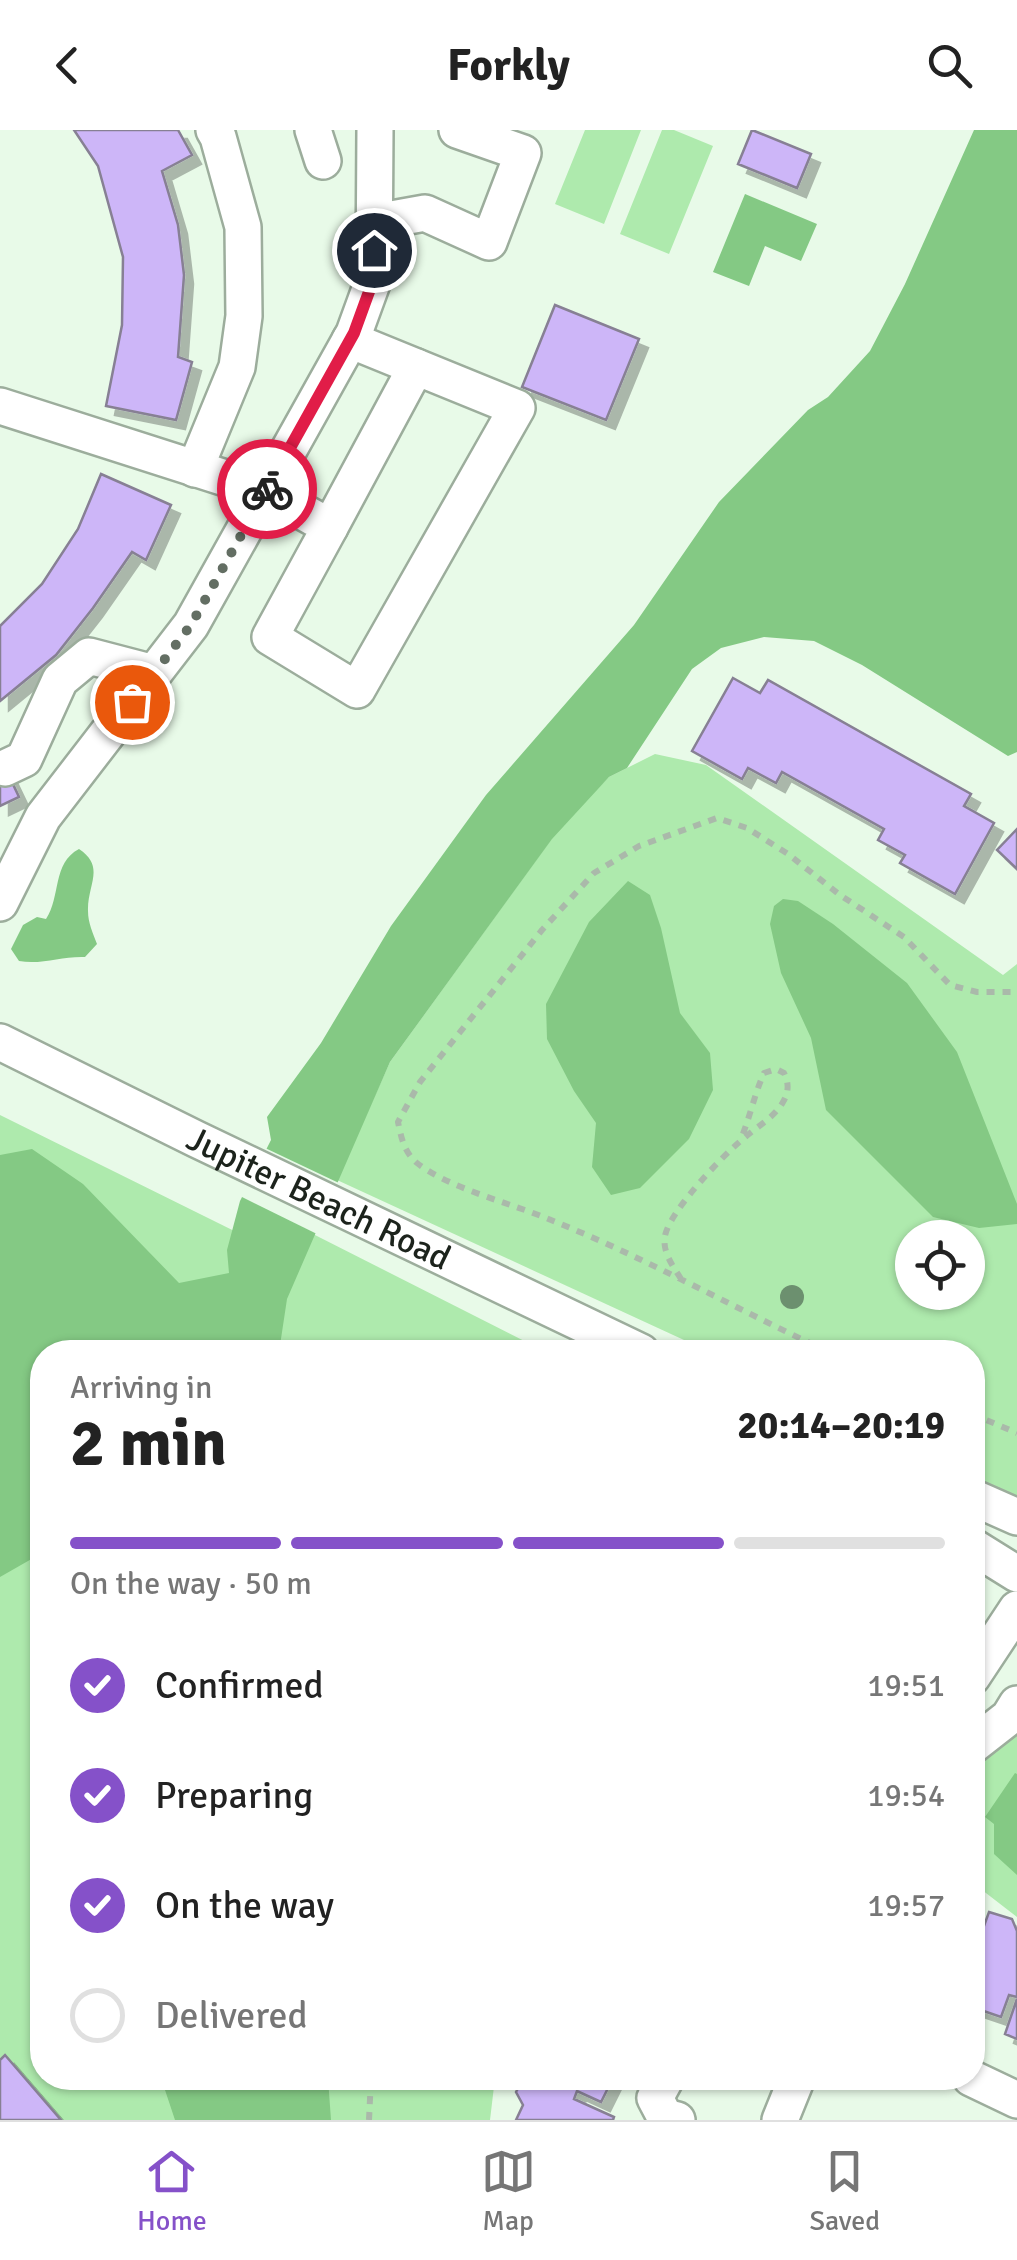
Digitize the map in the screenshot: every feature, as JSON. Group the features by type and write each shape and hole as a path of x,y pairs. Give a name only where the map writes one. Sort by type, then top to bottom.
{"street":[{"path":"195,469 237,367 244,316 243,227 214,130"},
{"path":"0,902 10,858 191,625 350,340 374,278 375,130"},
{"path":"375,222 425,213 489,242 523,153 457,130"},
{"path":"350,340 517,408 357,690 270,637 416,367"},
{"path":"0,406 266,491 330,528"},
{"path":"5,768 24,758 60,680 89,656 154,673"},
{"name":"Jupiter Beach Road","path":"0,1042 616,1340"},
{"path":"985,1503 1017,1517"},
{"path":"985,1554 1017,1574"},
{"path":"985,1657 1017,1609"},
{"path":"985,1736 1009,1717 1017,1704"},
{"path":"985,2085 1017,2100"},
{"path":"659,2090 654,2098 665,2117 677,2120"},
{"path":"780,2120 792,2090"}],"path":[{"path":"805,1340 553,1220 432,1173 414,1160 403,1144 398,1122 420,1082 542,930 594,873 640,846 717,818 747,828 788,854 840,895 904,937 950,985 977,992 1017,992"},
{"path":"680,1279 668,1258 664,1238 672,1217 740,1140 784,1102 789,1084 784,1072 764,1073 740,1140"},
{"path":"985,1419 1017,1433"},
{"path":"369,2120 370,2090"}],"shaded area":[{"path":"585,130 641,130 604,224 555,204"},
{"path":"662,130 674,130 713,146 669,254 620,234"},
{"path":"974,130 1017,130 1017,752 1008,756 862,665 814,641 764,637 721,648 692,669 627,768 609,777 552,839 390,1062 287,1299 281,1340 30,1340 30,1560 0,1577 0,1155 32,1149 83,1184 179,1283 229,1273 227,1250 240,1201 271,1140 267,1117 321,1043 391,926 486,795 634,625 719,502 870,351 905,284"},
{"path":"745,194 817,224 801,261 765,246 749,286 713,272"},
{"path":"655,754 706,765 1003,975 1017,964 1017,1502 985,1485 985,1340 684,1340 337,1180 390,1062 563,823 609,777"},
{"path":"79,849 92,863 88,911 97,944 85,957 19,961 11,949 23,925 37,917 46,919 65,863"},
{"path":"628,881 650,895 680,1013 710,1053 713,1090 689,1139 640,1188 611,1195 592,1167 596,1123 547,1039 546,1004 589,922"},
{"path":"783,899 798,901 907,983 957,1052 1017,1204 1017,1224 985,1227 985,1220 933,1217 826,1110 811,1038 781,973 770,924 774,906"},
{"path":"0,1115 295,1261 311,1233 522,1340 30,1340 30,2090 494,2090 490,2120 0,2120"},
{"path":"1017,1733 1017,1917 985,1892 985,1756"},
{"path":"1015,1773 1017,1875 994,1854 994,1824 985,1817"},
{"path":"165,2090 329,2090 331,2120 175,2120"}],"pier":[{"path":"263,1147 341,1184 319,1235 238,1195"}],"building":[{"path":"74,130 178,130 192,155 162,171 178,225 184,275 178,357 192,362 176,420 106,406 122,325 123,257 98,166"},
{"path":"752,130 811,154 797,188 738,164"},
{"path":"555,305 639,339 606,420 522,387"},
{"path":"101,474 171,505 146,560 132,552 56,655 0,701 0,626 42,584 78,529"},
{"path":"733,678 760,693 768,680 971,794 964,806 994,823 955,894 900,863 905,855 878,840 884,829 782,772 776,783 748,768 742,779 692,751"},
{"path":"0,757 19,797 0,806"},
{"path":"1017,829 1017,869 997,850"},
{"path":"989,1912 1012,1919 1017,1931 1017,1997 1009,1995 1001,2017 985,2011 985,1923"},
{"path":"1017,1999 1017,2039 1005,2034"},
{"path":"5,2055 30,2084 30,2090 35,2090 61,2120 0,2120 0,2060"},
{"path":"607,2090 601,2102 577,2091 574,2099 614,2117 516,2120 523,2105 516,2092"}],"way so far":[{"path":"132,702 191,625 267,489"}],"route":[{"path":"267,489 354,333 374,278 374,250"}]}
